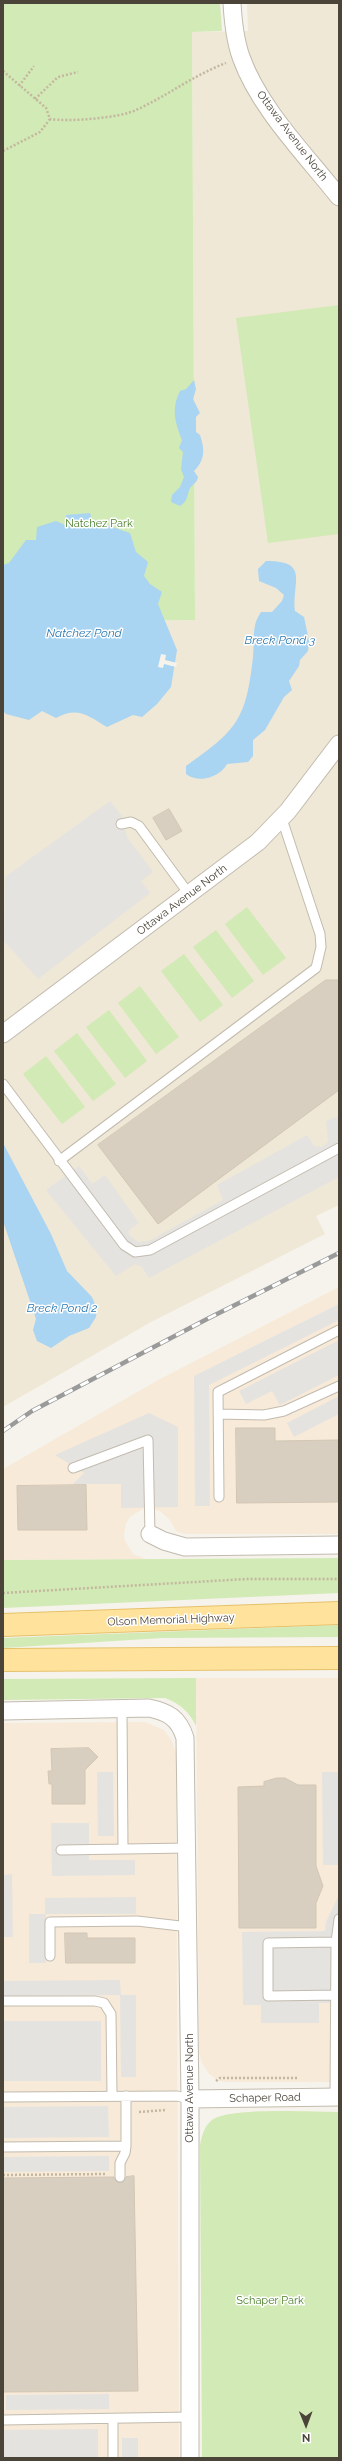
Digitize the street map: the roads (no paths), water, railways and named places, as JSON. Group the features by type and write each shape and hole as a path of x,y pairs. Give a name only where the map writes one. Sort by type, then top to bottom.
{"main road":[{"name":"Olson Memorial Highway","path":"3,1625 339,1613"},
{"path":"3,1660 339,1658"}],"street":[{"name":"Ottawa Avenue North","path":"232,3 236,38 241,57 258,92 339,197"},
{"name":"Ottawa Avenue North","path":"3,1034 258,842 282,819 339,744"},
{"path":"150,1534 164,1541 185,1547 339,1545"},
{"name":"Ottawa Avenue North","path":"122,1709 161,1710 177,1720 185,1738 189,1927 190,2458"},
{"path":"3,1711 122,1709"},
{"name":"Schaper Road","path":"190,2099 337,2097"}],"lane":[{"path":"59,1161 316,968 322,947 320,934 282,819"},
{"path":"121,824 132,822 139,826 189,894"},
{"path":"3,1084 59,1161 124,1245 135,1252 150,1250 339,1148"},
{"path":"219,1497 218,1392 339,1330"},
{"path":"218,1414 264,1415 284,1411 339,1386"},
{"path":"73,1468 148,1440 150,1534"},
{"path":"122,1709 123,1849"},
{"path":"61,1850 188,1848"},
{"path":"337,2097 337,1942 339,1919"},
{"path":"50,1956 50,1922 137,1921 189,1927"},
{"path":"337,1942 268,1943 268,1996 337,1995"},
{"path":"3,2001 95,2001 104,2003 111,2014 112,2096"},
{"path":"117,2175 126,2146 126,2096"},
{"path":"3,2097 177,2096 190,2099"},
{"path":"3,2147 126,2146"},
{"path":"3,2420 190,2417"},
{"path":"113,2419 113,2458"}],"water":[{"path":"194,380 196,389 193,399 200,413 196,417 196,432 200,435 203,445 203,454 198,467 194,471 198,477 196,482 190,488 186,500 180,506 171,502 172,495 180,487 184,477 181,469 183,452 179,448 182,440 177,427 175,410 180,391 186,389"},
{"name":"Natchez Pond","path":"90,513 92,520 130,533 136,552 148,562 144,576 150,584 162,592 158,604 177,650 171,687 157,704 142,717 133,715 107,727 88,716 77,713 64,714 56,718 42,711 29,720 6,714 3,711 3,565 9,563 26,540 36,540 37,527 56,521 65,525 66,515"},
{"name":"Breck Pond 3","path":"266,561 280,562 289,565 294,569 296,575 295,611 304,617 309,641 308,651 300,660 299,666 289,681 292,690 284,697 265,730 253,740 253,756 248,762 227,764 224,769 209,778 203,779 191,777 186,774 186,766 217,743 236,722 247,696 253,657 254,633 258,617 261,612 272,612 282,601 284,595 276,588 259,581 258,569"},
{"name":"Breck Pond 2","path":"3,1143 51,1234 67,1271 92,1297 97,1309 96,1317 89,1328 69,1336 51,1348 37,1341 33,1330 36,1319 3,1221"}],"railway":[{"path":"3,1431 32,1411 209,1318 339,1253"}],"park label":[{"name":"Natchez Park","path":"99,524"},
{"name":"Schaper Park","path":"270,2301"}]}
